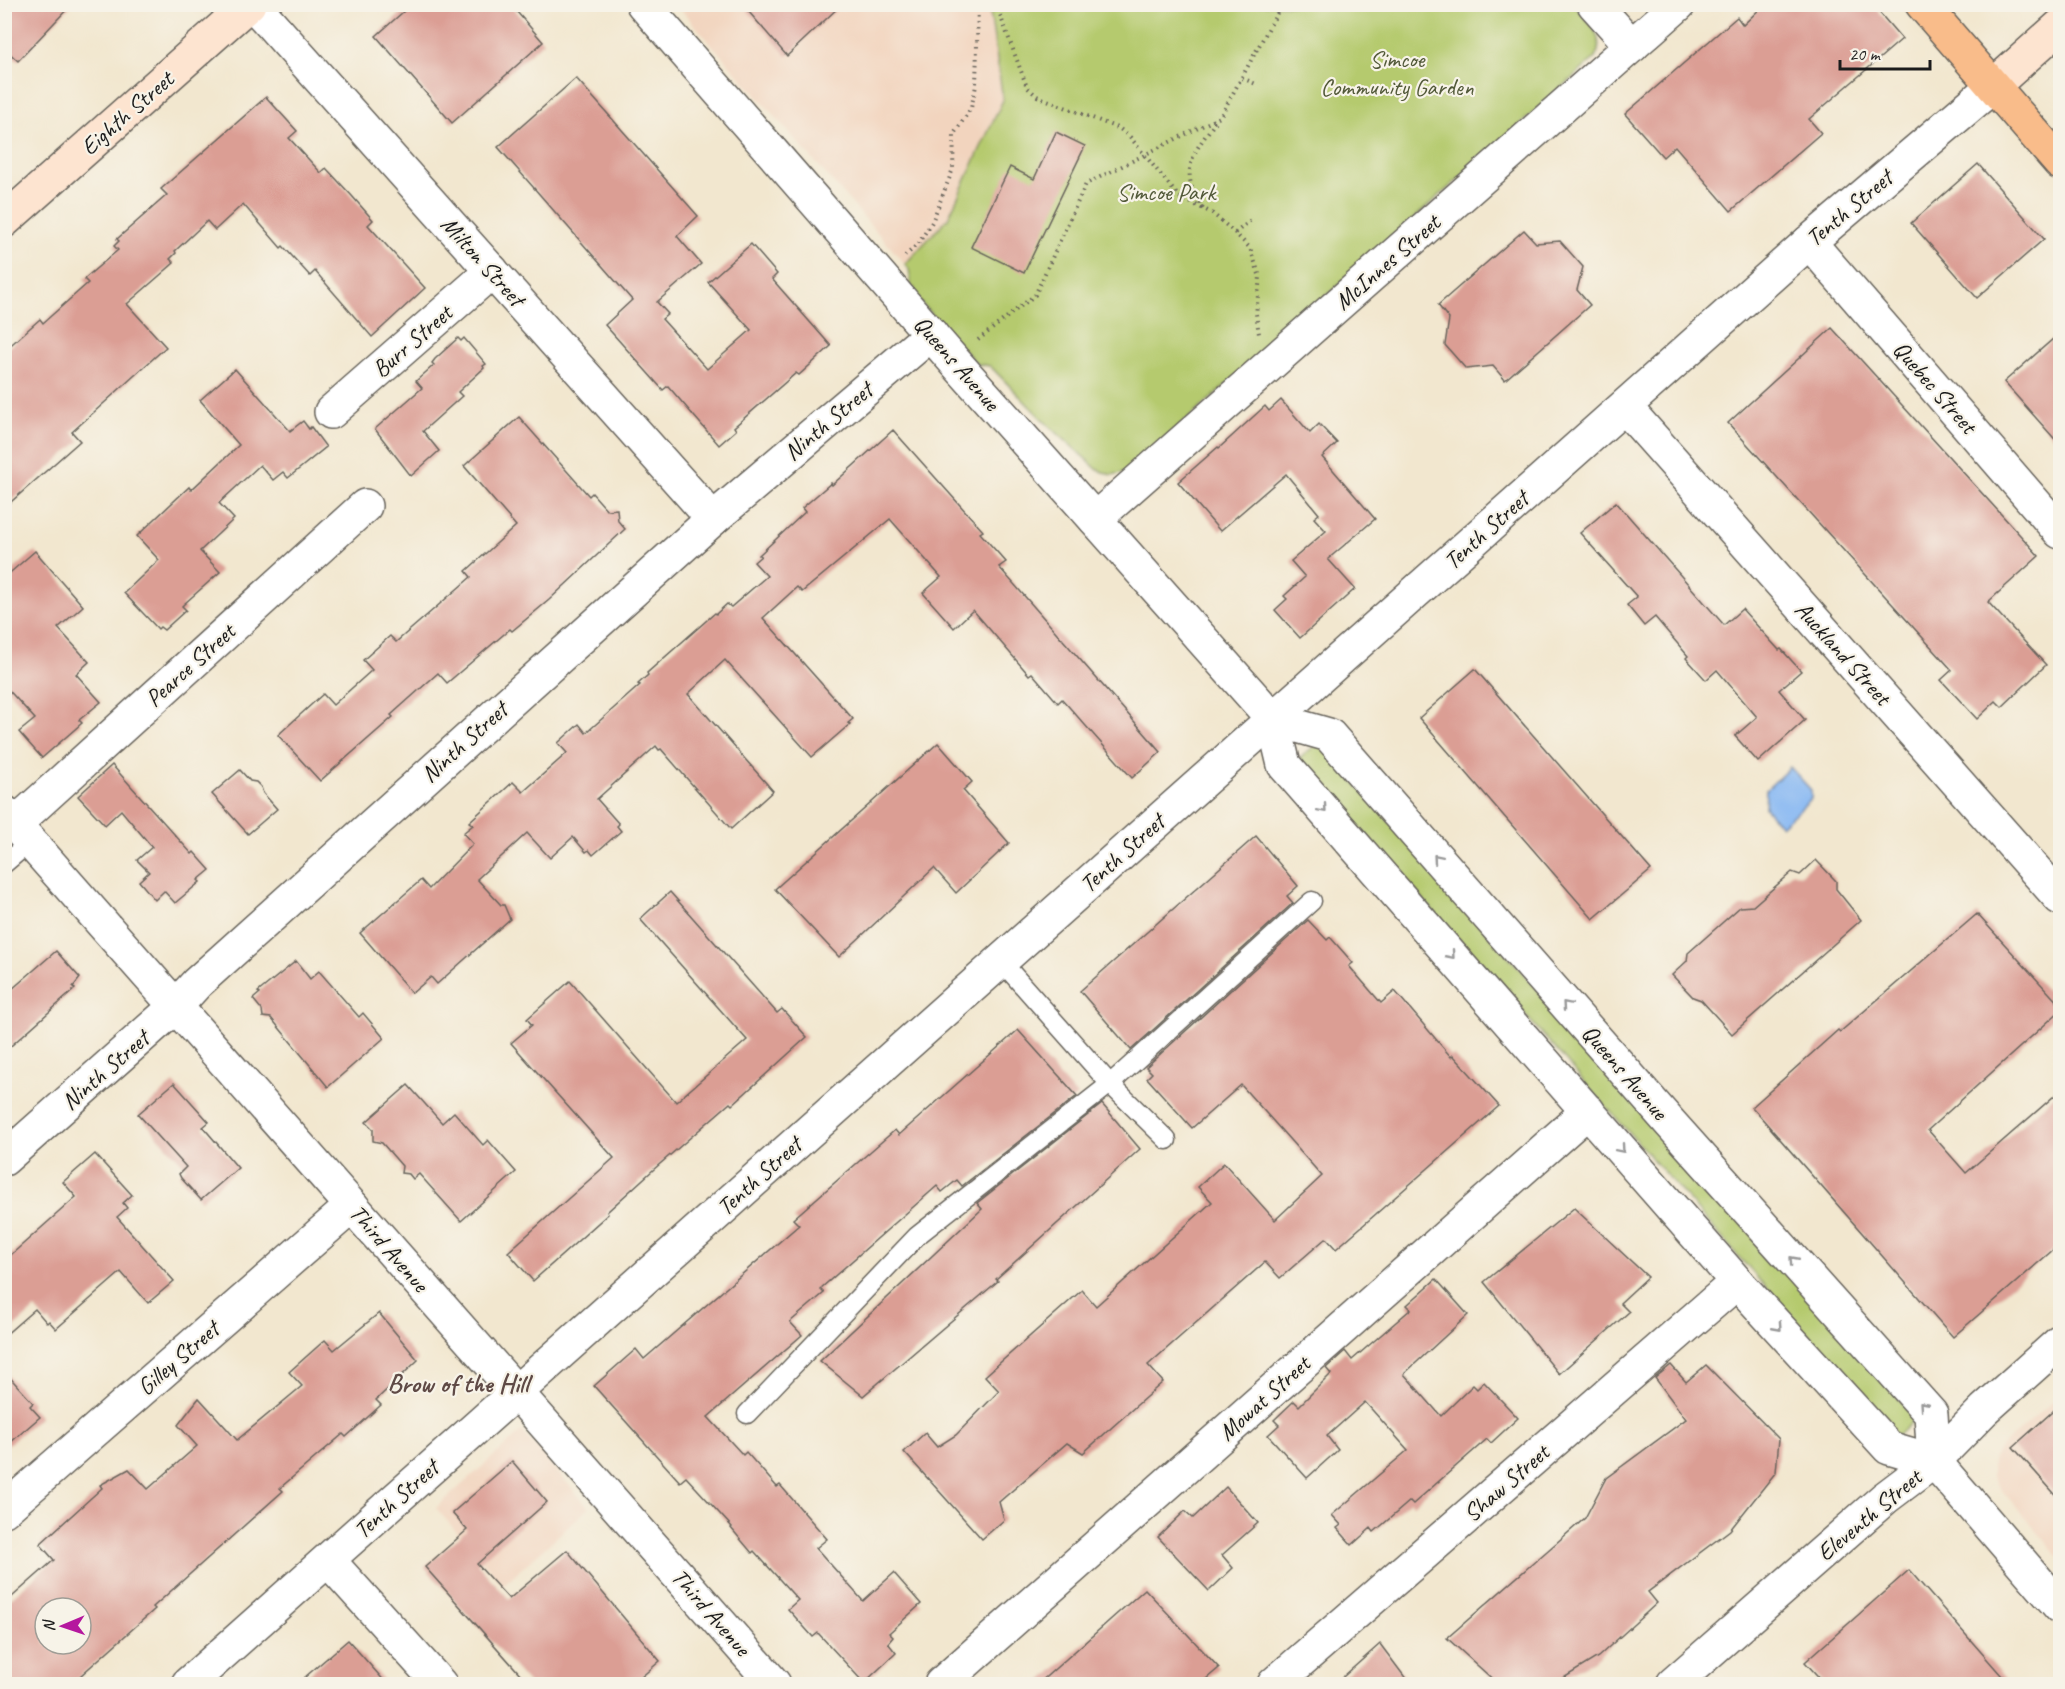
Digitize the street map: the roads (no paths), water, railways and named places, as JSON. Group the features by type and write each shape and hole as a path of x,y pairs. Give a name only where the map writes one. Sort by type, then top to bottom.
{"main road":[{"path":"1922,4 2061,163"}],"street":[{"name":"Eighth Street","path":"4,221 251,4"},
{"name":"Milton Street","path":"251,4 712,519"},
{"name":"Queens Avenue","path":"643,4 1273,720 1284,765 1737,1282 1889,1448 1934,1461 1931,1414 1671,1124 1329,735 1273,720"},
{"path":"1594,4 1632,46"},
{"name":"McInnes Street","path":"1095,519 1679,4"},
{"name":"Tenth Street","path":"188,1684 1809,242 1993,87 2061,26"},
{"name":"Quebec Street","path":"1809,242 2061,532"},
{"name":"Burr Street","path":"331,412 492,271"},
{"name":"Ninth Street","path":"4,1159 176,1007 204,977 712,519 931,334"},
{"name":"Auckland Street","path":"1625,407 2061,898"},
{"name":"Pearce Street","path":"17,826 365,506"},
{"name":"Third Avenue","path":"17,826 774,1684"},
{"name":"Mowat Street","path":"941,1684 1588,1111"},
{"name":"Gilley Street","path":"4,1510 352,1206"},
{"name":"Shaw Street","path":"1274,1684 1737,1282"},
{"name":"Eleventh Street","path":"1673,1684 1885,1498 1934,1461 1984,1410 2061,1342"},
{"path":"1934,1461 2061,1607"},
{"path":"328,1560 440,1684"}],"lane":[{"path":"4,864 17,826"},
{"path":"747,1414 917,1236 1110,1084 1312,901"},
{"path":"1000,961 1110,1084 1167,1140"}],"water":[{"path":"1790,767 1811,790 1811,799 1781,826 1765,808 1766,790"}],"district":[{"name":"Brow of the Hill","path":"458,1383"}],"park label":[{"name":"Simcoe Community Garden","path":"1397,73"},
{"name":"Simcoe Park","path":"1166,192"}]}
